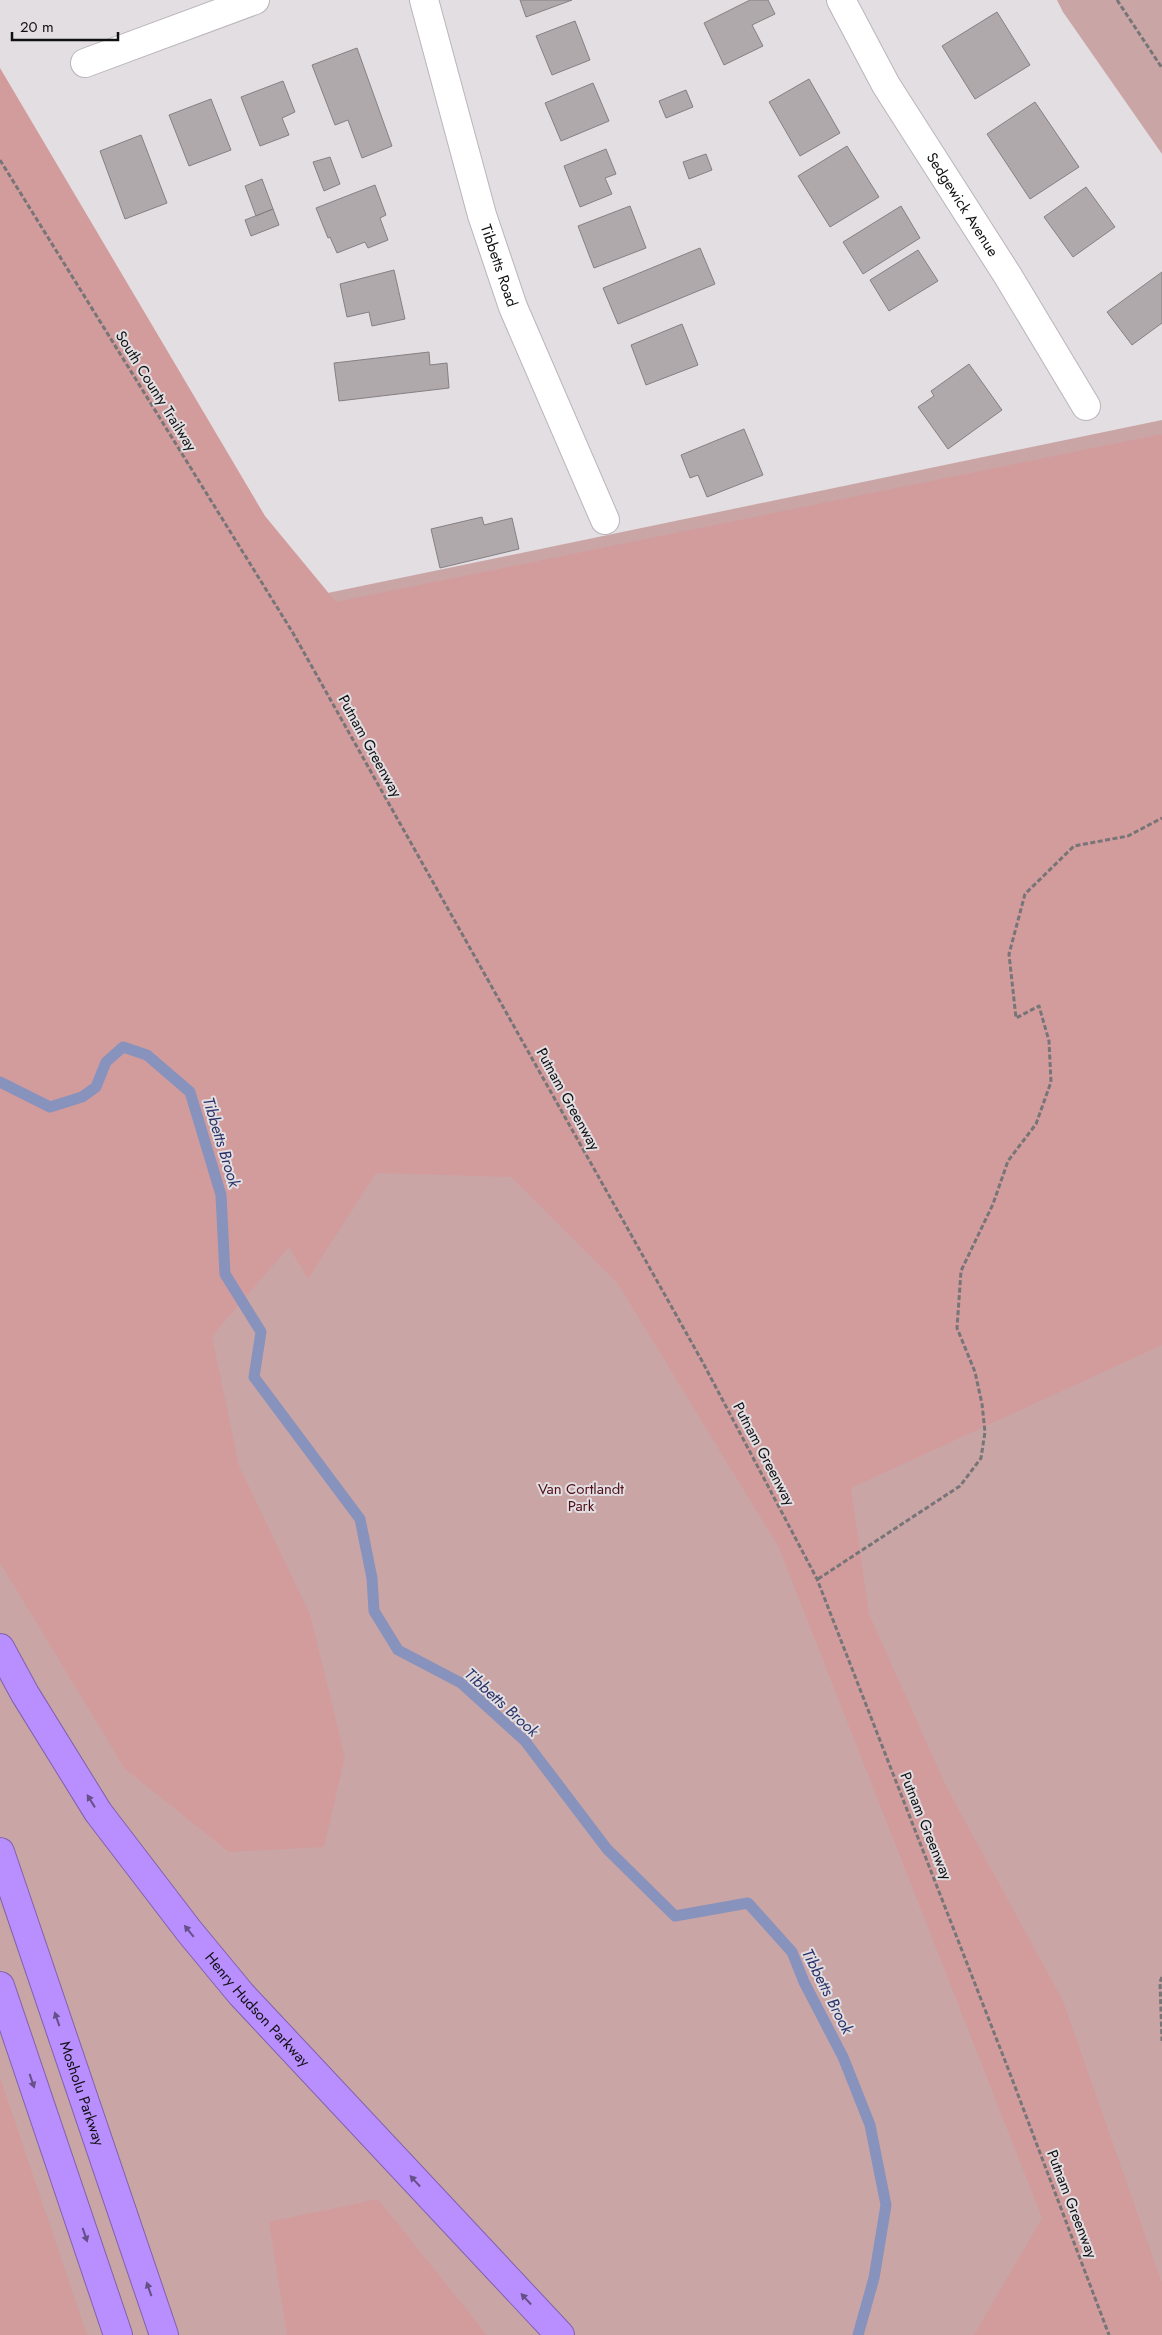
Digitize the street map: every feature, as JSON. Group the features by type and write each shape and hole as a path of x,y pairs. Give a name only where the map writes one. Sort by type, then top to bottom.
{"highway":[{"name":"Henry Hudson Parkway","path":"0,1648 25,1694 98,1812 189,1931 241,1994 281,2038 560,2335"},
{"name":"Mosholu Parkway","path":"0,1852 164,2335"},
{"path":"0,1986 118,2335"}],"street":[{"path":"85,63 255,0"},
{"name":"Tibbetts Road","path":"424,0 482,215 513,307 605,520"},
{"name":"Sedgewick Avenue","path":"841,0 886,85 1008,276 1086,406"}],"path":[{"path":"1118,0 1162,68"},
{"name":"South County Trailway","path":"0,160 293,633"},
{"name":"Putnam Greenway","path":"293,633 702,1361 817,1579 1109,2335"},
{"path":"817,1579 960,1486 981,1458 985,1432 982,1404 975,1372 958,1328 961,1271 993,1204 1008,1161 1036,1124 1051,1082 1049,1041 1039,1006 1016,1018 1009,954 1025,894 1074,846 1128,836 1162,818"},
{"path":"1162,1977 1160,1982 1162,2041"}],"green space":[{"path":"1057,0 1162,0 1162,154 1063,12"},
{"name":"Van Cortlandt Park","path":"1162,420 1162,2335 0,2335 0,661"}],"shaded area":[{"path":"0,68 265,516 336,602 1162,434 1162,1345 851,1488 869,1614 947,1788 1063,2001 1162,2283 1162,2335 974,2335 1042,2218 779,1548 618,1284 511,1177 376,1173 308,1279 289,1247 212,1336 239,1466 310,1614 345,1757 324,1847 229,1852 125,1769 0,1563"},
{"path":"0,2077 87,2335 0,2335"},
{"path":"378,2199 487,2335 287,2335 269,2222"}],"building":[{"path":"520,0 572,0 526,17"},
{"path":"750,0 768,0 775,14 752,25 763,46 724,65 704,23"},
{"path":"997,12 1030,65 975,99 942,46"},
{"path":"575,21 590,60 552,75 536,36"},
{"path":"357,48 392,146 362,158 348,120 335,125 312,65"},
{"path":"809,79 840,133 800,156 769,102"},
{"path":"283,81 295,112 282,118 289,135 260,146 241,97"},
{"path":"593,83 609,121 561,141 545,103"},
{"path":"686,90 693,107 666,118 659,101"},
{"path":"211,99 231,150 189,166 169,115"},
{"path":"1035,102 1079,167 1030,199 987,134"},
{"path":"141,135 167,203 125,219 100,151"},
{"path":"847,146 879,197 830,227 798,176"},
{"path":"606,149 616,174 605,178 612,194 580,207 564,166"},
{"path":"706,154 712,170 689,179 683,162"},
{"path":"330,157 340,184 324,191 313,162"},
{"path":"262,179 273,209 256,216 245,186"},
{"path":"375,185 386,215 380,218 388,240 368,248 365,242 337,253 330,237 328,238 316,208"},
{"path":"1086,187 1115,227 1073,257 1044,217"},
{"path":"630,206 646,248 594,268 578,226"},
{"path":"901,206 920,238 863,274 843,242"},
{"path":"273,209 279,225 251,236 245,220"},
{"path":"700,248 715,284 618,324 603,288"},
{"path":"918,250 938,281 889,311 870,280"},
{"path":"394,270 405,319 372,326 369,312 347,317 340,284"},
{"path":"1162,272 1162,323 1132,345 1107,312"},
{"path":"682,324 698,365 646,385 631,345"},
{"path":"429,352 430,365 447,363 449,388 339,401 334,363"},
{"path":"969,364 1002,410 948,449 918,407 934,396 931,391"},
{"path":"744,429 763,475 707,497 698,475 690,478 681,455"},
{"path":"482,517 484,525 512,518 519,549 440,568 431,529"}],"waterway":[{"name":"Tibbetts Brook","path":"0,1082 50,1107 82,1097 96,1087 106,1062 123,1047 147,1055 190,1092 221,1195 225,1274 261,1332 254,1377 360,1519 372,1578 374,1611 398,1650 461,1683 525,1741 607,1849 675,1916 748,1903 792,1952 804,1982 843,2057 870,2125 886,2205 874,2278 858,2335"}]}
